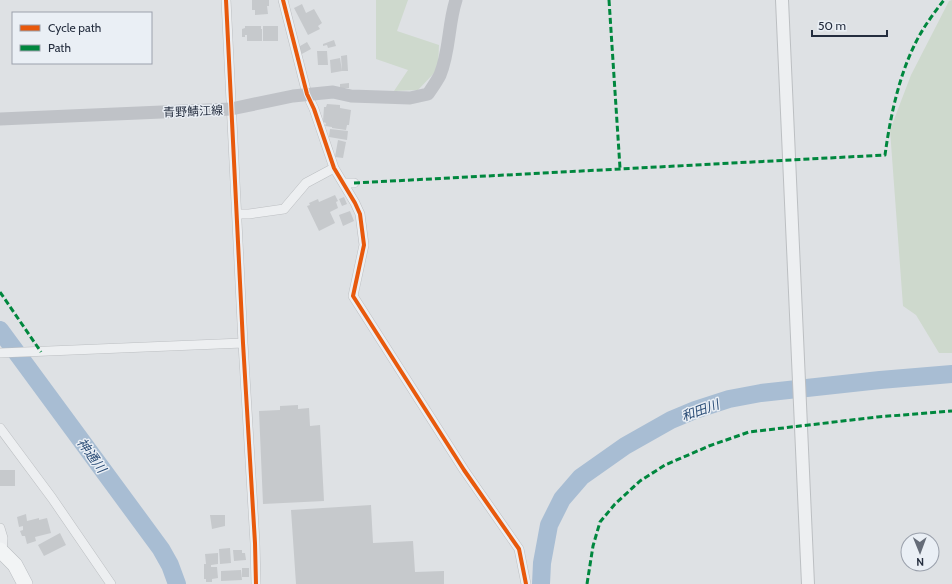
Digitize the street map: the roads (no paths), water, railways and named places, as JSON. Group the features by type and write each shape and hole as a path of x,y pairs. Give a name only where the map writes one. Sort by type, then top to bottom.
{"main road":[{"name":"青野鯖江線","path":"0,119 231,109 293,96 333,92 351,96 410,98 428,94 440,75 448,45 453,9 456,0"},
{"path":"1,551 15,565 25,584"}],"street":[{"path":"226,0 256,584"},
{"path":"283,0 307,94 314,109 334,168 344,183 360,214 364,245 353,296 464,470 519,549 526,584"},
{"path":"782,0 808,584"},
{"path":"238,214 284,209 306,183 334,168"},
{"path":"344,183 354,183"},
{"path":"3,353 243,343"},
{"path":"0,428 52,498 111,584"},
{"path":"0,528 2,538 1,551"}],"waterway":[{"name":"神通川","path":"0,330 161,549 170,565 177,584"},
{"name":"和田川","path":"541,584 542,563 549,525 562,499 581,477 625,446 671,420 695,410 729,399 761,393 952,374"}]}
